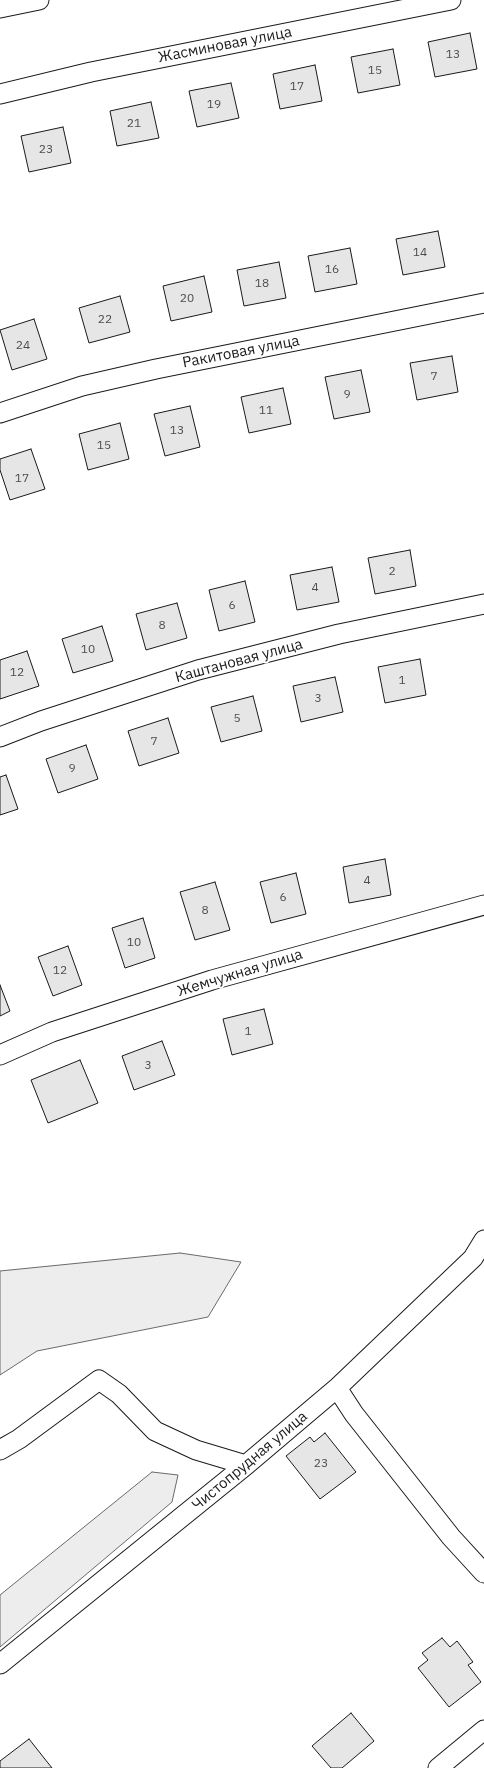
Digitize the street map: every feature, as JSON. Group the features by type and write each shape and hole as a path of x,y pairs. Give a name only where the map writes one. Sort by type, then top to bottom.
{"street":[{"path":"0,8 39,0"},
{"name":"Жасминовая улица","path":"0,94 91,72 451,0"},
{"name":"Ракитовая улица","path":"0,413 82,386 156,369 484,303"},
{"name":"Каштановая улица","path":"0,737 41,721 198,670 339,634 484,604"},
{"name":"Жемчужная улица","path":"0,1055 52,1032 212,980 484,905"},
{"name":"Чистопрудная улица","path":"0,1664 246,1465 337,1388 473,1258 484,1240"},
{"path":"0,1450 19,1439 99,1380 119,1394 155,1431 196,1450 246,1465"},
{"path":"337,1388 451,1537 484,1573"},
{"path":"438,1768 484,1730"}],"shaded area":[{"path":"180,1253 241,1262 208,1317 37,1351 0,1375 0,1271"},
{"path":"152,1472 178,1475 172,1502 0,1647 0,1595"}],"building":[{"path":"470,33 477,69 435,77 428,42"},
{"path":"393,49 400,85 358,93 351,57"},
{"path":"315,65 322,101 280,109 273,74"},
{"path":"231,83 239,118 197,127 189,91"},
{"path":"151,102 159,138 117,146 110,111"},
{"path":"63,127 71,163 29,172 21,136"},
{"path":"438,231 445,267 403,275 396,239"},
{"path":"350,248 357,284 315,292 308,256"},
{"path":"279,262 286,298 244,306 237,270"},
{"path":"204,276 212,312 171,321 163,286"},
{"path":"120,296 130,332 89,343 79,308"},
{"path":"34,319 47,359 12,370 0,330"},
{"path":"452,356 458,392 417,400 410,363"},
{"path":"361,370 370,412 334,419 325,377"},
{"path":"283,388 291,424 249,433 241,397"},
{"path":"190,406 200,447 165,456 154,414"},
{"path":"120,423 129,459 88,470 79,434"},
{"path":"31,449 45,489 10,500 0,470 0,459"},
{"path":"410,550 416,586 375,594 368,558"},
{"path":"332,567 339,602 297,610 290,575"},
{"path":"245,581 255,622 219,631 209,590"},
{"path":"177,603 187,638 146,650 136,614"},
{"path":"102,626 113,661 73,673 62,639"},
{"path":"27,651 39,686 0,699 0,660"},
{"path":"420,659 426,695 385,703 378,667"},
{"path":"335,677 343,712 301,722 293,686"},
{"path":"253,696 262,731 221,742 211,707"},
{"path":"168,718 179,753 139,766 128,731"},
{"path":"86,745 98,779 58,793 46,759"},
{"path":"6,775 18,809 0,815 0,777"},
{"path":"385,859 391,895 349,903 343,867"},
{"path":"296,873 306,914 271,923 260,882"},
{"path":"215,882 230,930 195,940 180,892"},
{"path":"143,918 155,958 125,968 112,928"},
{"path":"68,946 82,985 53,996 38,957"},
{"path":"0,985 10,1011 0,1016"},
{"path":"264,1009 273,1044 232,1055 223,1019"},
{"path":"162,1041 175,1075 134,1090 122,1056"},
{"path":"80,1060 98,1103 48,1123 31,1080"},
{"path":"325,1433 356,1472 320,1499 286,1456 310,1437 314,1442"},
{"path":"442,1638 450,1647 457,1641 473,1662 468,1665 481,1682 449,1707 418,1668 428,1660 422,1653"},
{"path":"351,1713 374,1741 342,1768 331,1768 312,1746"},
{"path":"29,1739 52,1768 0,1768 0,1761"}]}
